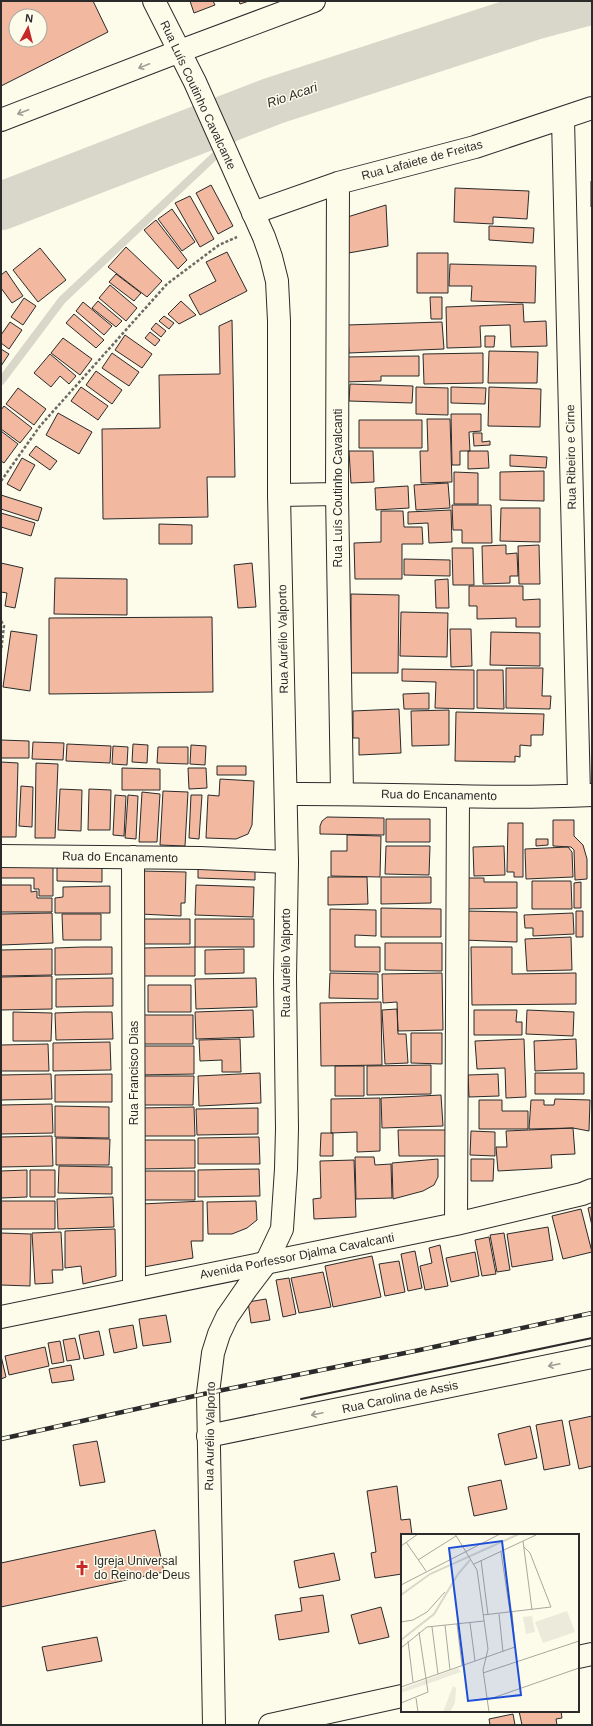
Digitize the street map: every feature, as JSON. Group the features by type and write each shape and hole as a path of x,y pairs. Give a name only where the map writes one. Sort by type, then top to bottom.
{"street":[{"name":"Rua Luís Coutinho Cavalcante","path":"154,1 195,82 241,189"},
{"path":"1,120 314,1"},
{"name":"Rua Lafaiete de Freitas","path":"256,220 338,183 475,147 563,119 592,108"},
{"name":"Rua Ribeiro e Cirne","path":"563,119 586,795"},
{"name":"Rua Luís Coutinho Cavalcanti","path":"338,183 337,494 342,793"},
{"name":"Rua Aurélio Valporto","path":"214,1725 208,1393 214,1353 219,1334 227,1318 266,1263 282,1229 285,1198 287,1128 285,978 287,862 279,494 279,321 277,281 271,257 256,220 241,189"},
{"path":"279,494 337,494"},
{"name":"Rua do Encanamento","path":"286,794 342,793 458,796 586,795"},
{"path":"456,1224 458,796"},
{"name":"Rua do Encanamento","path":"1,856 133,857 287,862"},
{"name":"Rua Francisco Dias","path":"133,857 134,1288"},
{"name":"Avenida Porfessor Djalma Cavalcanti","path":"1,1317 134,1288 266,1263 456,1224 582,1194 592,1190"},
{"name":"Rua Carolina de Assis","path":"208,1436 592,1357"},
{"path":"579,1657 592,1654"},
{"path":"270,1725 401,1696"}],"path":[{"path":"1,480 40,426 167,284 219,245 256,220"},
{"path":"1,621 4,626 1,651"}],"building":[{"path":"1,1 93,1 108,32 1,86"},
{"path":"190,1 213,1 215,5 194,13"},
{"path":"239,1 249,1 240,4"},
{"path":"592,181 592,207 591,207"},
{"path":"211,185 233,226 218,234 196,193"},
{"path":"455,188 529,191 527,219 493,217 493,224 454,222"},
{"path":"190,196 214,239 200,247 175,203"},
{"path":"386,205 388,246 343,254 341,219"},
{"path":"172,209 195,242 182,251 158,219"},
{"path":"156,220 187,260 178,269 144,230"},
{"path":"489,226 534,228 533,243 489,240"},
{"path":"126,247 162,281 147,297 108,267"},
{"path":"40,248 66,280 38,302 13,270"},
{"path":"227,252 247,291 200,315 189,295 216,281 206,262"},
{"path":"417,253 448,253 448,293 417,293"},
{"path":"450,264 536,266 535,303 471,301 472,286 449,286"},
{"path":"6,271 23,296 12,303 1,288 1,275"},
{"path":"116,274 141,293 134,301 109,282"},
{"path":"110,285 137,308 126,321 99,298"},
{"path":"430,297 442,297 442,319 431,319"},
{"path":"24,298 36,306 23,325 11,317"},
{"path":"98,301 122,321 116,327 92,308"},
{"path":"181,301 196,315 179,324 168,314"},
{"path":"83,302 112,326 104,335 76,311"},
{"path":"523,304 524,322 546,321 547,346 511,347 510,325 480,326 481,347 447,348 446,307"},
{"path":"74,314 104,340 96,348 66,323"},
{"path":"164,316 174,323 169,329 159,321"},
{"path":"232,320 235,477 207,477 208,517 103,519 102,429 160,428 159,375 220,374 219,326"},
{"path":"10,322 22,330 9,349 1,343 1,335"},
{"path":"442,322 444,349 349,353 347,325"},
{"path":"156,323 166,331 161,337 151,329"},
{"path":"150,332 160,340 155,346 145,338"},
{"path":"125,335 152,354 142,368 115,350"},
{"path":"485,336 495,336 494,347 485,347"},
{"path":"63,338 92,359 80,375 51,353"},
{"path":"1,349 9,354 1,366"},
{"path":"489,351 538,352 537,383 488,383"},
{"path":"112,353 139,372 129,386 102,368"},
{"path":"483,353 483,383 424,384 423,354"},
{"path":"50,354 76,376 69,384 60,376 51,387 34,373"},
{"path":"419,356 419,376 381,376 381,381 342,382 342,357"},
{"path":"96,371 122,390 112,404 86,385"},
{"path":"350,384 413,386 412,403 349,401"},
{"path":"81,387 108,406 98,420 71,401"},
{"path":"416,387 448,388 448,415 416,414"},
{"path":"451,387 486,388 485,404 451,403"},
{"path":"489,387 541,389 540,427 488,426"},
{"path":"18,388 46,409 34,425 6,404"},
{"path":"4,406 32,428 20,443 1,429 1,410"},
{"path":"58,413 92,432 79,454 46,435"},
{"path":"451,414 481,414 481,431 469,432 470,451 460,451 460,465 452,465"},
{"path":"427,419 450,419 452,482 421,483 420,451 428,451"},
{"path":"359,420 422,420 422,448 359,448"},
{"path":"1,431 18,444 4,463 1,461"},
{"path":"473,433 482,433 482,442 490,441 490,445 474,446"},
{"path":"36,446 57,461 50,470 29,455"},
{"path":"349,451 373,451 374,482 351,483"},
{"path":"468,451 488,451 489,468 468,469"},
{"path":"510,455 547,457 546,468 510,466"},
{"path":"22,458 35,465 20,491 7,484"},
{"path":"544,471 544,501 500,500 500,472"},
{"path":"454,472 478,473 478,504 454,504"},
{"path":"448,483 450,508 416,510 414,485"},
{"path":"408,486 409,508 376,510 375,488"},
{"path":"1,495 42,508 38,521 1,509"},
{"path":"452,505 491,505 492,543 462,543 462,530 453,530"},
{"path":"501,508 540,508 540,542 500,541"},
{"path":"451,510 452,542 429,543 428,523 408,524 408,512"},
{"path":"381,511 403,511 404,527 422,527 423,544 402,544 402,579 355,579 354,543 381,542"},
{"path":"1,513 35,523 31,536 1,527"},
{"path":"159,524 192,525 192,544 159,544"},
{"path":"506,545 506,554 517,553 518,576 510,576 510,583 483,584 482,546"},
{"path":"539,545 540,584 519,584 518,546"},
{"path":"452,548 473,548 474,585 453,585"},
{"path":"404,559 450,560 450,576 404,575"},
{"path":"1,563 23,568 15,608 5,606 7,593 1,592"},
{"path":"252,563 256,607 238,608 234,565"},
{"path":"55,578 127,579 127,615 54,614"},
{"path":"448,579 449,608 436,608 435,580"},
{"path":"469,586 523,586 523,600 540,599 540,627 516,627 516,618 477,619 477,606 469,606"},
{"path":"351,594 399,595 398,673 351,673"},
{"path":"401,612 448,613 447,657 400,656"},
{"path":"212,617 213,692 49,694 49,618"},
{"path":"450,629 471,629 472,666 451,667"},
{"path":"11,631 37,635 30,691 3,687"},
{"path":"491,632 540,633 540,666 490,665"},
{"path":"506,668 543,668 542,696 551,696 550,709 506,708"},
{"path":"402,669 474,670 474,709 435,708 436,682 402,681"},
{"path":"477,670 503,670 504,709 477,708"},
{"path":"429,693 429,709 404,709 403,694"},
{"path":"399,709 401,753 359,755 359,738 353,738 353,711"},
{"path":"449,710 449,745 412,746 411,711"},
{"path":"456,712 544,714 543,735 531,735 531,746 520,745 520,757 515,756 515,762 455,761"},
{"path":"1,740 29,741 29,758 1,758"},
{"path":"33,742 64,743 63,760 32,759"},
{"path":"67,744 111,746 110,763 66,761"},
{"path":"133,744 148,745 147,763 132,762"},
{"path":"191,745 206,746 205,765 190,764"},
{"path":"113,746 128,747 127,765 112,764"},
{"path":"158,747 188,747 188,764 157,763"},
{"path":"1,762 18,763 16,837 1,837"},
{"path":"36,763 58,764 55,838 35,838"},
{"path":"217,766 246,766 246,775 217,775"},
{"path":"122,768 160,769 160,790 122,790"},
{"path":"188,768 206,768 207,788 189,789"},
{"path":"220,779 254,781 252,825 248,834 236,839 206,838 208,795 219,796"},
{"path":"21,786 33,787 32,827 19,826"},
{"path":"60,789 82,790 81,831 58,830"},
{"path":"89,789 111,790 110,830 88,830"},
{"path":"163,791 188,792 185,846 160,845"},
{"path":"142,792 160,794 157,842 139,842"},
{"path":"115,795 126,796 124,836 113,835"},
{"path":"128,795 138,796 136,839 125,838"},
{"path":"191,795 202,795 199,839 189,838"},
{"path":"327,817 384,818 384,835 320,834 320,826 322,821"},
{"path":"386,819 430,819 430,842 386,842"},
{"path":"553,820 574,820 574,836 583,845 587,859 587,879 575,880 574,850 571,847 553,846"},
{"path":"508,823 523,823 523,877 514,877 514,872 507,872"},
{"path":"347,835 381,836 380,877 331,876 331,851 347,851"},
{"path":"536,839 548,839 548,845 536,846"},
{"path":"386,846 430,846 429,875 385,874"},
{"path":"504,846 505,875 474,876 473,847"},
{"path":"568,847 572,852 573,877 526,879 525,849"},
{"path":"1,863 53,864 53,896 39,896 39,889 34,889 34,878 1,878"},
{"path":"198,863 255,865 255,880 198,878"},
{"path":"57,865 102,866 102,882 57,881"},
{"path":"142,871 186,872 185,903 181,903 181,916 140,914"},
{"path":"328,877 367,877 368,904 328,905"},
{"path":"381,877 431,877 431,903 381,904"},
{"path":"462,878 484,878 484,882 517,882 517,908 463,909"},
{"path":"532,881 571,881 572,909 532,909"},
{"path":"581,882 581,908 574,908 574,883"},
{"path":"1,885 31,885 31,892 37,891 37,898 52,898 52,912 1,912"},
{"path":"196,885 254,887 253,917 195,915"},
{"path":"110,886 110,913 55,913 55,898 63,897 63,887"},
{"path":"381,908 441,909 441,937 381,937"},
{"path":"330,909 376,910 376,936 355,935 355,947 380,947 380,972 330,971"},
{"path":"464,911 517,912 517,942 463,940"},
{"path":"576,911 583,911 583,937 576,937"},
{"path":"52,913 53,943 1,945 1,914"},
{"path":"573,913 574,934 533,936 533,928 525,928 524,915"},
{"path":"62,914 101,914 101,940 63,940"},
{"path":"143,919 190,919 190,944 143,944"},
{"path":"195,919 254,919 254,947 195,947"},
{"path":"571,937 572,970 527,971 525,939"},
{"path":"385,943 442,943 442,971 385,970"},
{"path":"112,947 112,974 55,975 55,948"},
{"path":"195,947 195,976 143,976 143,948"},
{"path":"471,947 512,947 512,974 576,973 576,1004 472,1005"},
{"path":"52,949 52,975 1,976 1,950"},
{"path":"244,949 244,973 205,974 205,950"},
{"path":"330,973 378,974 378,999 329,998"},
{"path":"442,973 443,1030 398,1031 397,1002 383,1003 382,974"},
{"path":"52,976 52,1009 1,1010 1,977"},
{"path":"113,978 113,1006 56,1007 56,979"},
{"path":"256,978 257,1007 196,1009 195,979"},
{"path":"148,985 191,985 191,1012 148,1012"},
{"path":"381,1002 382,1065 321,1066 320,1003"},
{"path":"397,1009 398,1034 406,1034 408,1063 385,1064 382,1010"},
{"path":"253,1010 254,1037 196,1039 195,1012"},
{"path":"474,1010 517,1010 516,1022 522,1022 522,1035 474,1035"},
{"path":"527,1010 574,1012 573,1036 526,1034"},
{"path":"13,1012 52,1013 51,1041 13,1041"},
{"path":"112,1012 113,1039 56,1040 55,1013"},
{"path":"138,1015 193,1015 193,1044 138,1044"},
{"path":"411,1033 442,1033 442,1064 411,1063"},
{"path":"240,1039 241,1072 222,1072 222,1060 200,1061 199,1040"},
{"path":"524,1039 526,1097 506,1098 505,1068 477,1069 475,1041"},
{"path":"576,1039 577,1069 535,1071 534,1041"},
{"path":"110,1042 111,1070 53,1071 53,1043"},
{"path":"48,1044 49,1071 1,1071 1,1045"},
{"path":"139,1046 194,1046 194,1074 139,1075"},
{"path":"431,1065 431,1094 367,1095 367,1066"},
{"path":"335,1066 364,1066 364,1096 335,1096"},
{"path":"260,1073 261,1103 199,1106 198,1076"},
{"path":"535,1073 584,1073 584,1094 535,1094"},
{"path":"51,1074 52,1099 1,1100 1,1075"},
{"path":"112,1074 112,1102 55,1102 55,1075"},
{"path":"498,1074 499,1096 469,1097 468,1075"},
{"path":"138,1076 194,1076 193,1105 139,1105"},
{"path":"441,1095 443,1126 382,1128 381,1098"},
{"path":"380,1098 380,1151 357,1152 357,1132 331,1133 331,1099"},
{"path":"555,1099 590,1100 589,1131 573,1128 529,1129 531,1100 544,1100 544,1105 554,1105"},
{"path":"479,1100 502,1100 502,1111 528,1111 528,1129 479,1129"},
{"path":"52,1104 53,1133 1,1134 1,1105"},
{"path":"55,1106 109,1107 109,1138 55,1137"},
{"path":"194,1107 195,1136 139,1136 139,1108"},
{"path":"258,1108 258,1134 197,1135 196,1109"},
{"path":"573,1128 575,1154 551,1155 552,1168 498,1171 496,1147 507,1147 506,1131"},
{"path":"398,1130 447,1130 447,1156 399,1156"},
{"path":"471,1131 495,1132 495,1156 470,1155"},
{"path":"321,1133 333,1133 333,1156 320,1156"},
{"path":"52,1136 53,1166 1,1167 1,1137"},
{"path":"259,1137 260,1164 198,1164 198,1138"},
{"path":"56,1138 110,1139 109,1165 56,1165"},
{"path":"140,1140 195,1140 195,1168 140,1169"},
{"path":"355,1157 374,1157 375,1165 391,1164 392,1198 356,1199"},
{"path":"438,1159 438,1177 434,1185 423,1191 393,1199 392,1163"},
{"path":"471,1159 494,1159 493,1181 471,1181"},
{"path":"354,1160 356,1217 314,1219 313,1199 321,1198 320,1161"},
{"path":"59,1166 112,1167 112,1194 58,1193"},
{"path":"259,1169 260,1196 198,1197 198,1170"},
{"path":"27,1170 27,1197 1,1198 1,1171"},
{"path":"30,1170 55,1170 55,1197 30,1197"},
{"path":"140,1171 195,1171 195,1200 140,1200"},
{"path":"113,1197 114,1227 58,1229 57,1199"},
{"path":"1,1201 55,1201 55,1229 1,1229"},
{"path":"203,1201 203,1241 191,1241 193,1258 144,1267 142,1204"},
{"path":"256,1201 257,1220 247,1228 232,1234 208,1234 207,1202"},
{"path":"592,1207 592,1226 588,1208"},
{"path":"581,1209 592,1252 563,1259 552,1216"},
{"path":"548,1227 553,1260 512,1267 507,1234"},
{"path":"115,1229 116,1276 83,1284 81,1266 65,1268 65,1231"},
{"path":"61,1232 63,1270 52,1270 53,1283 35,1284 32,1233"},
{"path":"1,1233 31,1234 30,1286 1,1285"},
{"path":"504,1233 510,1270 497,1272 490,1235"},
{"path":"489,1237 496,1274 482,1276 475,1240"},
{"path":"440,1245 448,1286 425,1290 420,1266 432,1263 429,1248"},
{"path":"415,1251 422,1288 408,1291 401,1254"},
{"path":"475,1252 479,1276 451,1282 446,1258"},
{"path":"372,1256 381,1297 333,1307 325,1266"},
{"path":"399,1261 405,1292 385,1296 379,1264"},
{"path":"323,1272 331,1307 299,1313 291,1278"},
{"path":"289,1278 296,1314 283,1317 276,1280"},
{"path":"266,1299 270,1320 251,1323 248,1302"},
{"path":"166,1315 171,1342 143,1346 139,1319"},
{"path":"133,1325 137,1348 114,1353 109,1329"},
{"path":"99,1331 104,1355 84,1359 79,1335"},
{"path":"75,1338 80,1359 67,1361 63,1340"},
{"path":"60,1341 64,1362 52,1364 48,1343"},
{"path":"45,1347 49,1366 9,1375 5,1356"},
{"path":"1,1356 6,1377 1,1379"},
{"path":"71,1365 74,1380 52,1383 49,1369"},
{"path":"592,1416 592,1466 579,1469 569,1421"},
{"path":"562,1420 570,1465 544,1470 536,1425"},
{"path":"530,1426 537,1458 505,1465 498,1434"},
{"path":"97,1441 105,1482 80,1486 73,1445"},
{"path":"501,1480 507,1509 474,1516 468,1487"},
{"path":"397,1486 401,1520 410,1519 412,1534 401,1534 401,1574 375,1578 371,1553 376,1552 367,1491"},
{"name":"Igreja Universal do Reino de Deus","path":"155,1530 164,1572 1,1607 1,1563"},
{"path":"334,1553 340,1580 299,1588 294,1561"},
{"path":"323,1595 329,1632 279,1640 275,1615 302,1611 300,1598"},
{"path":"381,1607 389,1637 359,1644 351,1615"},
{"path":"97,1637 102,1661 47,1671 42,1647"},
{"path":"519,1712 561,1712 562,1718 556,1719 557,1725 522,1725"},
{"path":"513,1714 515,1725 490,1725 489,1719"}],"waterway":[{"name":"Rio Acari","path":"1,206 273,101 537,15 590,1"},
{"path":"1,381 62,300 273,101"}],"railway":[{"path":"1,1439 208,1393 592,1313"}],"wall":[{"path":"301,1399 592,1338"}],"place":[{"name":"Igreja Universal do Reino de Deus","path":"82,1568"}]}
